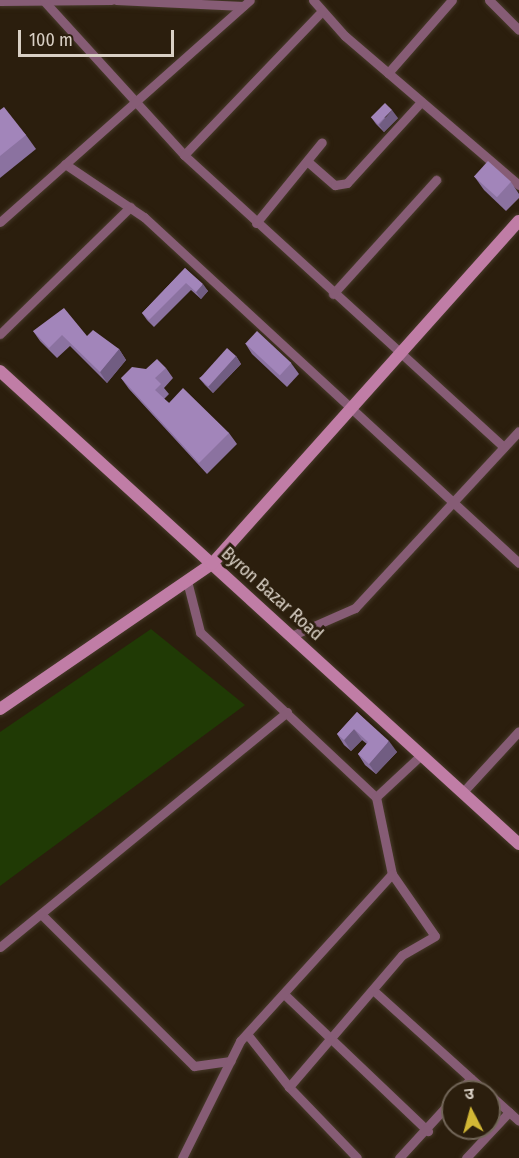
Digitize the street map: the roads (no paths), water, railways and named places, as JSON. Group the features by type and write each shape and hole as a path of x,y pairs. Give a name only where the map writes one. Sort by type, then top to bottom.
{"street":[{"path":"0,1 111,0"},
{"path":"116,0 243,2"},
{"path":"313,0 388,73 519,185"},
{"path":"388,73 452,0"},
{"path":"489,0 519,30"},
{"path":"44,1 136,100 184,156 333,294 403,351 504,447"},
{"path":"0,222 243,2"},
{"path":"184,156 322,11"},
{"path":"307,161 335,185 347,183 421,102"},
{"path":"256,223 322,142"},
{"path":"65,164 130,207 354,406 451,501 519,563"},
{"path":"333,294 436,180"},
{"path":"0,334 130,207"},
{"path":"1,705 212,564 519,221"},
{"name":"Byron Bazar Road","path":"0,371 519,844"},
{"path":"291,636 355,608 451,501 519,431"},
{"path":"187,581 200,632 376,797 392,874 435,936 402,955 289,1087"},
{"path":"0,947 287,712"},
{"path":"462,793 519,731"},
{"path":"376,797 421,755"},
{"path":"182,1158 247,1034 392,874"},
{"path":"41,914 194,1066 231,1061"},
{"path":"373,990 473,1080"},
{"path":"284,994 428,1131"},
{"path":"247,1034 289,1087 357,1158"},
{"path":"501,1105 519,1121"},
{"path":"466,1158 509,1112"},
{"path":"399,1158 428,1131 441,1115"}]}
